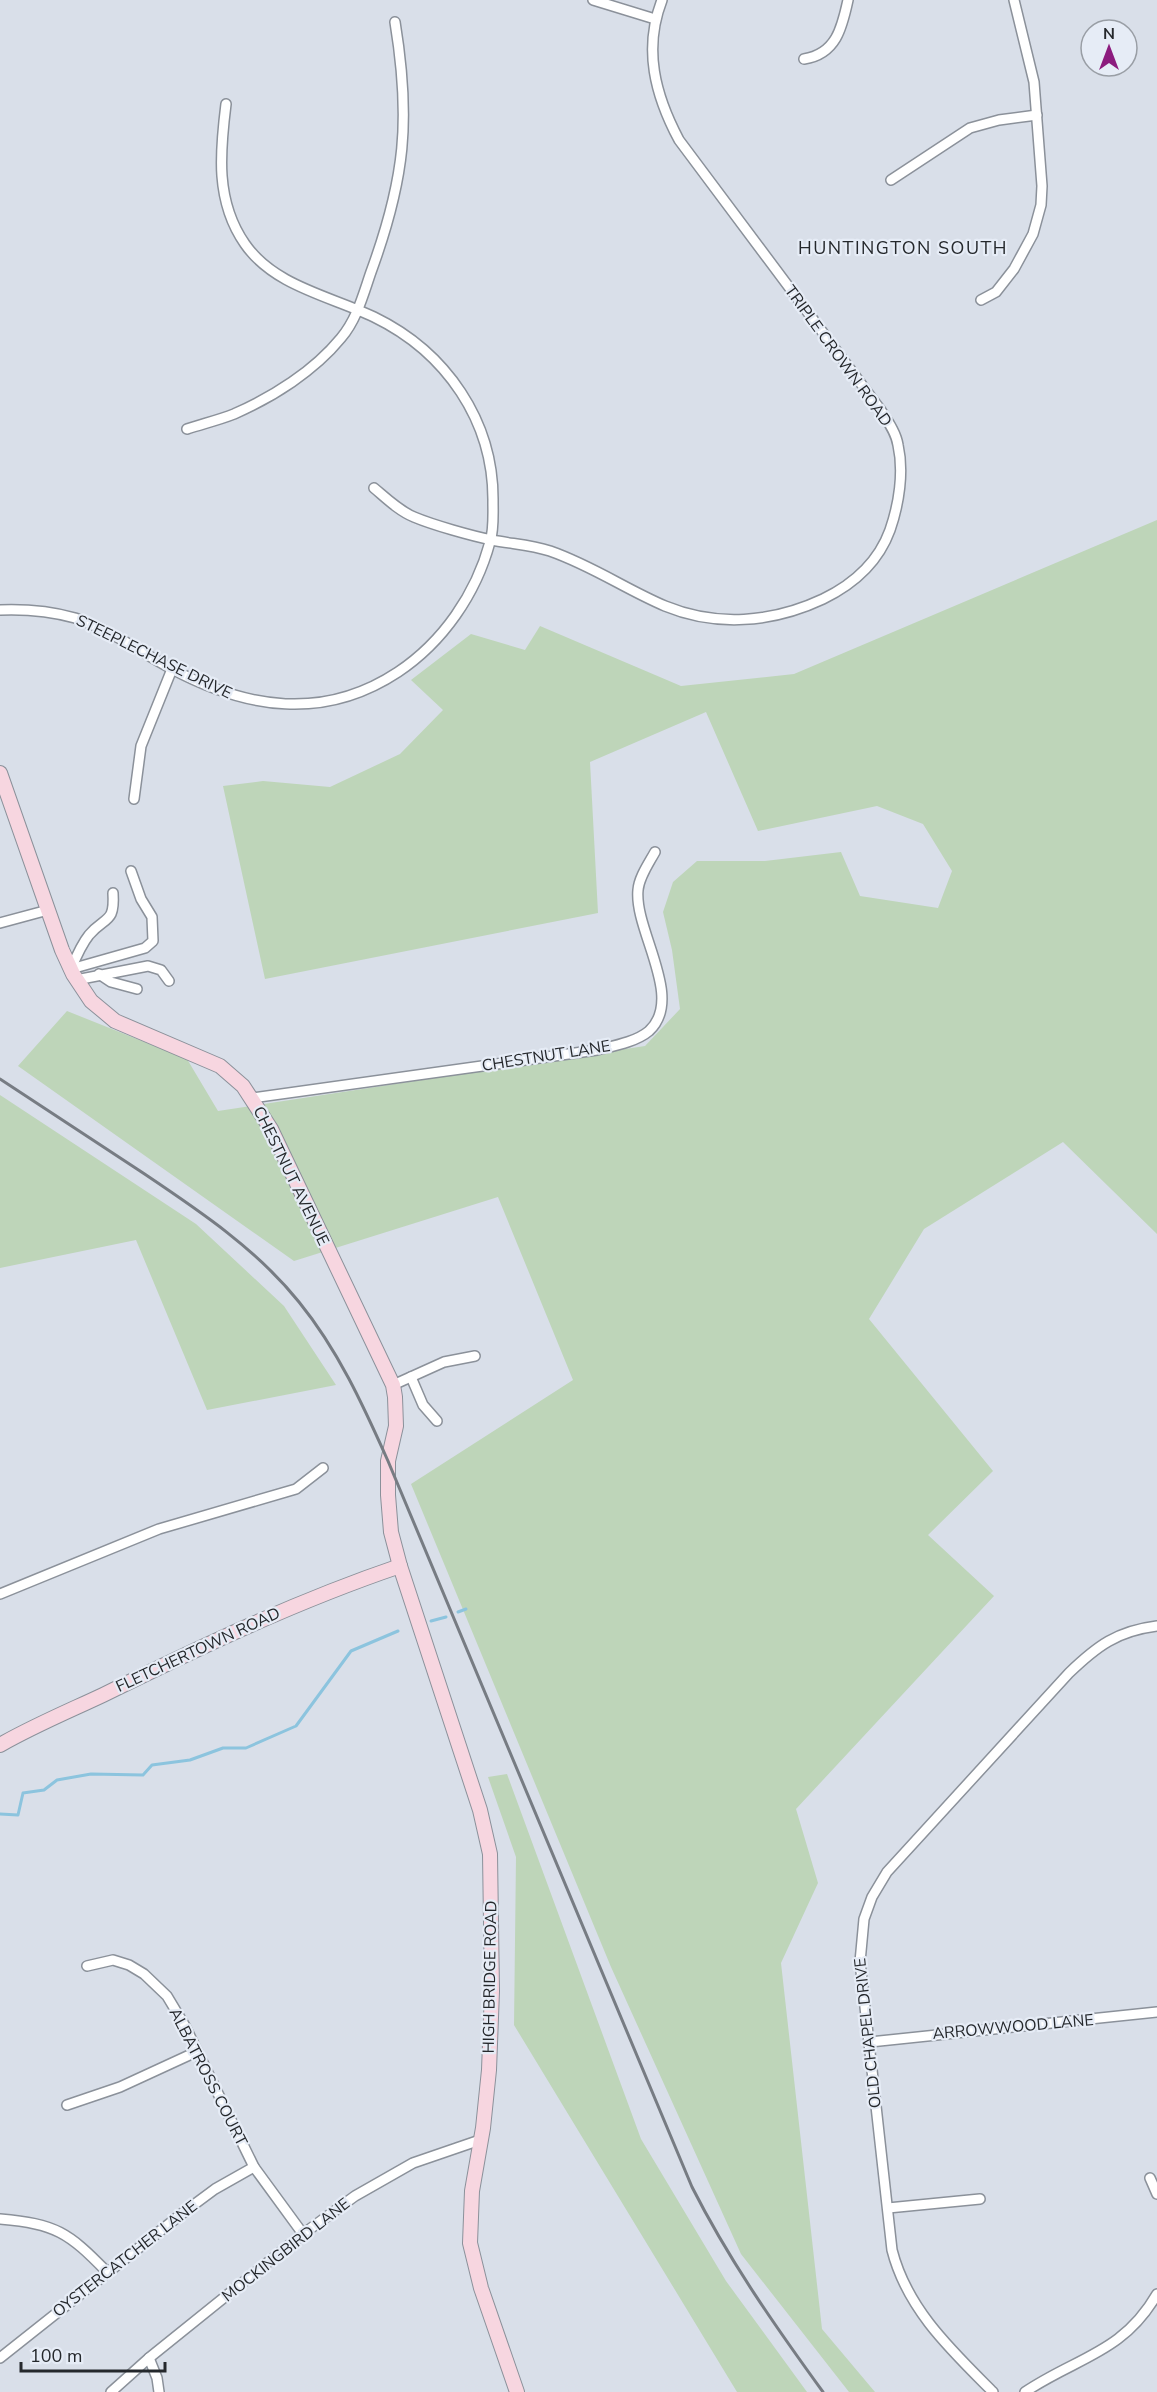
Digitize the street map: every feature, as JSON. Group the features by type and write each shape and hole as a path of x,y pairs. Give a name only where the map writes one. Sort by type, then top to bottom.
{"street":[{"path":"593,0 655,19"},
{"name":"TRIPLE CROWN ROAD","path":"374,488 413,517 491,540 524,544 566,556 588,565 664,606 708,618 758,619 783,615 810,606 852,584 880,552 897,506 900,460 898,443 888,422 679,140 659,96 655,80 652,46 655,19 662,0"},
{"path":"804,59 816,57 836,41 848,0"},
{"path":"981,300 996,292 1014,269 1033,234 1039,217 1042,186 1037,115 1030,59 1014,0"},
{"path":"187,429 232,415 254,405 291,382 328,352 351,324 388,224 400,170 404,101 395,22"},
{"name":"STEEPLECHASE DRIVE","path":"0,610 43,611 77,619 119,637 172,669 224,693 243,699 283,705 327,701 369,688 407,666 445,630 473,585 491,540 493,490 490,462 480,426 468,401 457,384 430,354 385,323 268,270 244,243 228,211 220,168 226,104"},
{"path":"891,180 970,128 999,120 1037,115"},
{"path":"134,799 141,746 172,669"},
{"name":"CHESTNUT AVENUE","path":"0,773 73,975 91,1001 115,1021 220,1066 235,1077 272,1129 393,1385 396,1397 396,1426 388,1461 388,1495 391,1532 400,1566"},
{"name":"CHESTNUT LANE","path":"252,1098 597,1050 648,1032 654,1025 661,1006 661,980 641,921 638,890 639,882 655,852"},
{"path":"73,975 145,948 153,941 150,910 141,899 131,871"},
{"path":"73,975 88,936 111,915 114,905 113,892"},
{"path":"0,923 48,910"},
{"path":"73,975 99,974 148,966 161,970 169,981"},
{"path":"99,974 111,982 137,989"},
{"path":"393,1385 444,1362 475,1356"},
{"path":"411,1377 423,1406 437,1421"},
{"path":"0,1594 159,1529 296,1489 323,1468"},
{"name":"FLETCHERTOWN ROAD","path":"0,1744 183,1655 274,1614 329,1591 400,1566"},
{"name":"HIGH BRIDGE ROAD","path":"400,1566 480,1810 490,1854 492,1991 489,2070 470,2217 471,2252 517,2392"},
{"name":"OLD CHAPEL DRIVE","path":"993,2392 940,2337 910,2295 897,2269 892,2250 870,2042 860,1977 860,1944 868,1907 887,1872 1069,1673 1095,1648 1128,1632 1157,1626"},
{"name":"ALBATROSS COURT","path":"87,1966 113,1960 129,1965 144,1974 167,1996 185,2026 254,2167 303,2234"},
{"name":"ARROWWOOD LANE","path":"870,2042 1157,2012"},
{"path":"67,2105 120,2087 196,2052"},
{"name":"MOCKINGBIRD LANE","path":"111,2392 148,2358 303,2234 355,2196 396,2171 480,2140"},
{"name":"OYSTERCATCHER LANE","path":"0,2358 106,2272 215,2189 254,2167"},
{"path":"1150,2178 1157,2194"},
{"path":"888,2208 980,2199"},
{"path":"0,2219 35,2222 62,2233 79,2244 106,2272"},
{"path":"1025,2392 1125,2335 1141,2318 1157,2294"},
{"path":"148,2358 157,2378 159,2392"}],"green space":[{"path":"1157,520 1157,1234 1063,1142 924,1229 869,1319 993,1471 928,1535 994,1596 796,1809 818,1883 781,1963 822,2329 875,2392 849,2392 741,2254 611,1967 411,1484 573,1380 498,1197 294,1261 18,1066 67,1011 187,1059 218,1111 645,1046 680,1009 672,950 663,912 673,882 697,861 765,861 841,852 860,896 938,908 952,871 923,824 877,806 758,831 706,712 590,762 598,913 265,979 223,786 263,781 330,787 400,754 443,710 411,680 471,634 525,650 540,626 681,686 794,674"},
{"path":"0,1095 196,1224 284,1306 336,1385 207,1410 136,1240 0,1268"},
{"path":"507,1774 641,2139 726,2281 807,2392 737,2392 514,2025 516,1857 488,1777"}],"waterway":[{"path":"458,1612 466,1609"},
{"path":"431,1621 446,1617"},
{"path":"0,1814 18,1815 23,1793 44,1790 57,1780 91,1774 143,1775 152,1765 190,1760 223,1748 246,1748 296,1726 351,1651 398,1631"}],"railway":[{"path":"0,1079 159,1184 244,1246 282,1282 326,1339 359,1399 388,1461 692,2187 721,2241 753,2292 823,2392"}],"district":[{"name":"HUNTINGTON SOUTH","path":"903,248"}]}
